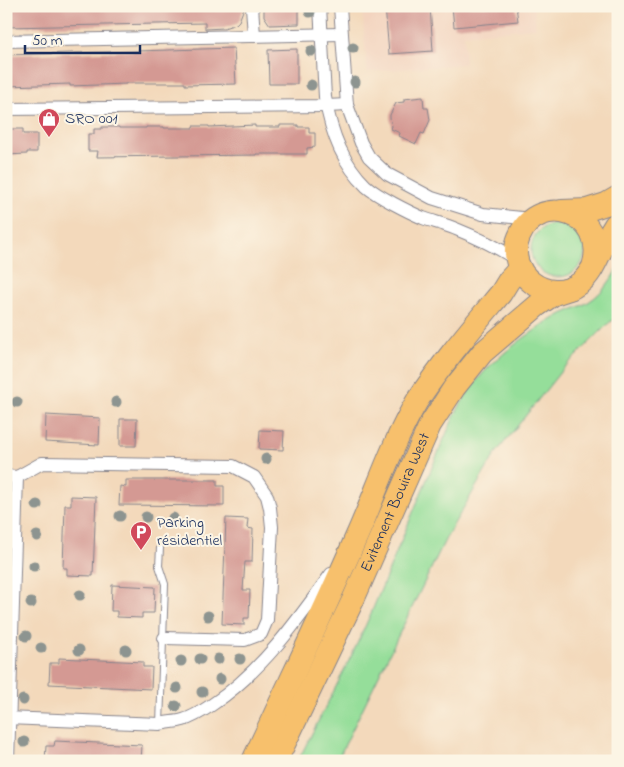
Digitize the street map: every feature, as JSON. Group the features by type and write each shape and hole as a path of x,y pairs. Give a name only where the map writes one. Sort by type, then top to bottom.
{"highway":[{"path":"618,197 606,204 587,210 551,212 532,219 518,237 516,248 518,264 525,277 542,289 557,291 572,288 588,276 615,225 618,223"},
{"path":"561,212 576,217 589,228 596,243 593,267"},
{"name":"Evitement Bouira West","path":"253,761 355,542 400,431 437,372 501,293 518,264"},
{"name":"Evitement Bouira West","path":"276,761 353,600 430,425 454,388 482,354 538,305 554,294 572,288"}],"street":[{"path":"252,6 254,36"},
{"path":"320,6 326,106 342,152 350,166 368,187 390,201 422,217 455,228 500,250 518,264"},
{"path":"340,6 347,105 361,143 369,157 387,174 432,198 483,214 532,219"},
{"path":"6,41 341,34"},
{"path":"6,109 347,105"},
{"path":"8,761 12,477 42,463 233,466 254,477 267,496 272,527 267,620 261,634 245,640 164,638"},
{"path":"8,718 160,724 184,720 202,712 237,687 255,670 296,622 355,542"}],"lane":[{"path":"160,548 159,566 165,584 160,724"}],"shaded area":[{"path":"362,6 534,6 536,28 464,35 465,64 367,72"}],"green space":[{"path":"558,223 568,225 577,231 583,240 585,250 583,260 577,269 568,275 558,277 548,275 539,269 533,260 531,250 533,240 539,231 548,225"},
{"path":"618,267 618,318 610,322 561,371 496,453 448,534 337,761 298,761 364,630 444,439 465,397 484,372 522,339 599,294 608,284"}],"building":[{"path":"6,6 244,6 244,8 236,24 224,28 205,29 205,23 6,27"},
{"path":"264,6 299,6 299,24 270,25 264,16"},
{"path":"385,6 430,6 433,51 389,54"},
{"path":"452,6 516,6 518,21 454,27"},
{"path":"234,48 236,84 126,83 70,86 70,84 6,86 6,55"},
{"path":"297,49 297,84 269,84 268,50"},
{"path":"423,97 424,108 428,108 430,120 424,134 421,133 416,144 399,136 400,133 391,129 390,115 396,103 404,102 404,99"},
{"path":"255,125 255,127 298,125 298,127 309,127 309,133 315,133 315,147 307,148 307,154 256,155 97,157 98,151 88,151 88,134 94,134 94,129 102,129 102,127 193,128 193,126"},
{"path":"6,129 23,129 23,134 37,134 37,152 6,155"},
{"path":"46,415 100,418 99,445 45,442"},
{"path":"120,419 137,419 136,446 120,446"},
{"path":"260,430 284,431 283,450 259,449"},
{"path":"126,480 217,480 217,486 224,486 224,506 119,505 120,486 126,487"},
{"path":"71,496 96,497 93,576 67,575 67,568 63,568 65,505 71,505"},
{"path":"226,518 248,519 247,528 253,529 252,562 245,562 243,590 250,590 249,618 244,618 244,625 222,624"},
{"path":"112,585 155,587 154,613 142,613 142,618 117,617 117,611 111,611"},
{"path":"59,658 143,662 143,667 152,667 151,689 49,684 50,663 59,663"},
{"path":"55,741 142,745 141,761 45,761 46,746 54,746"}],"place":[{"name":"SRO 001","path":"49,138"},
{"name":"Parking résidentiel","path":"141,551"}]}
